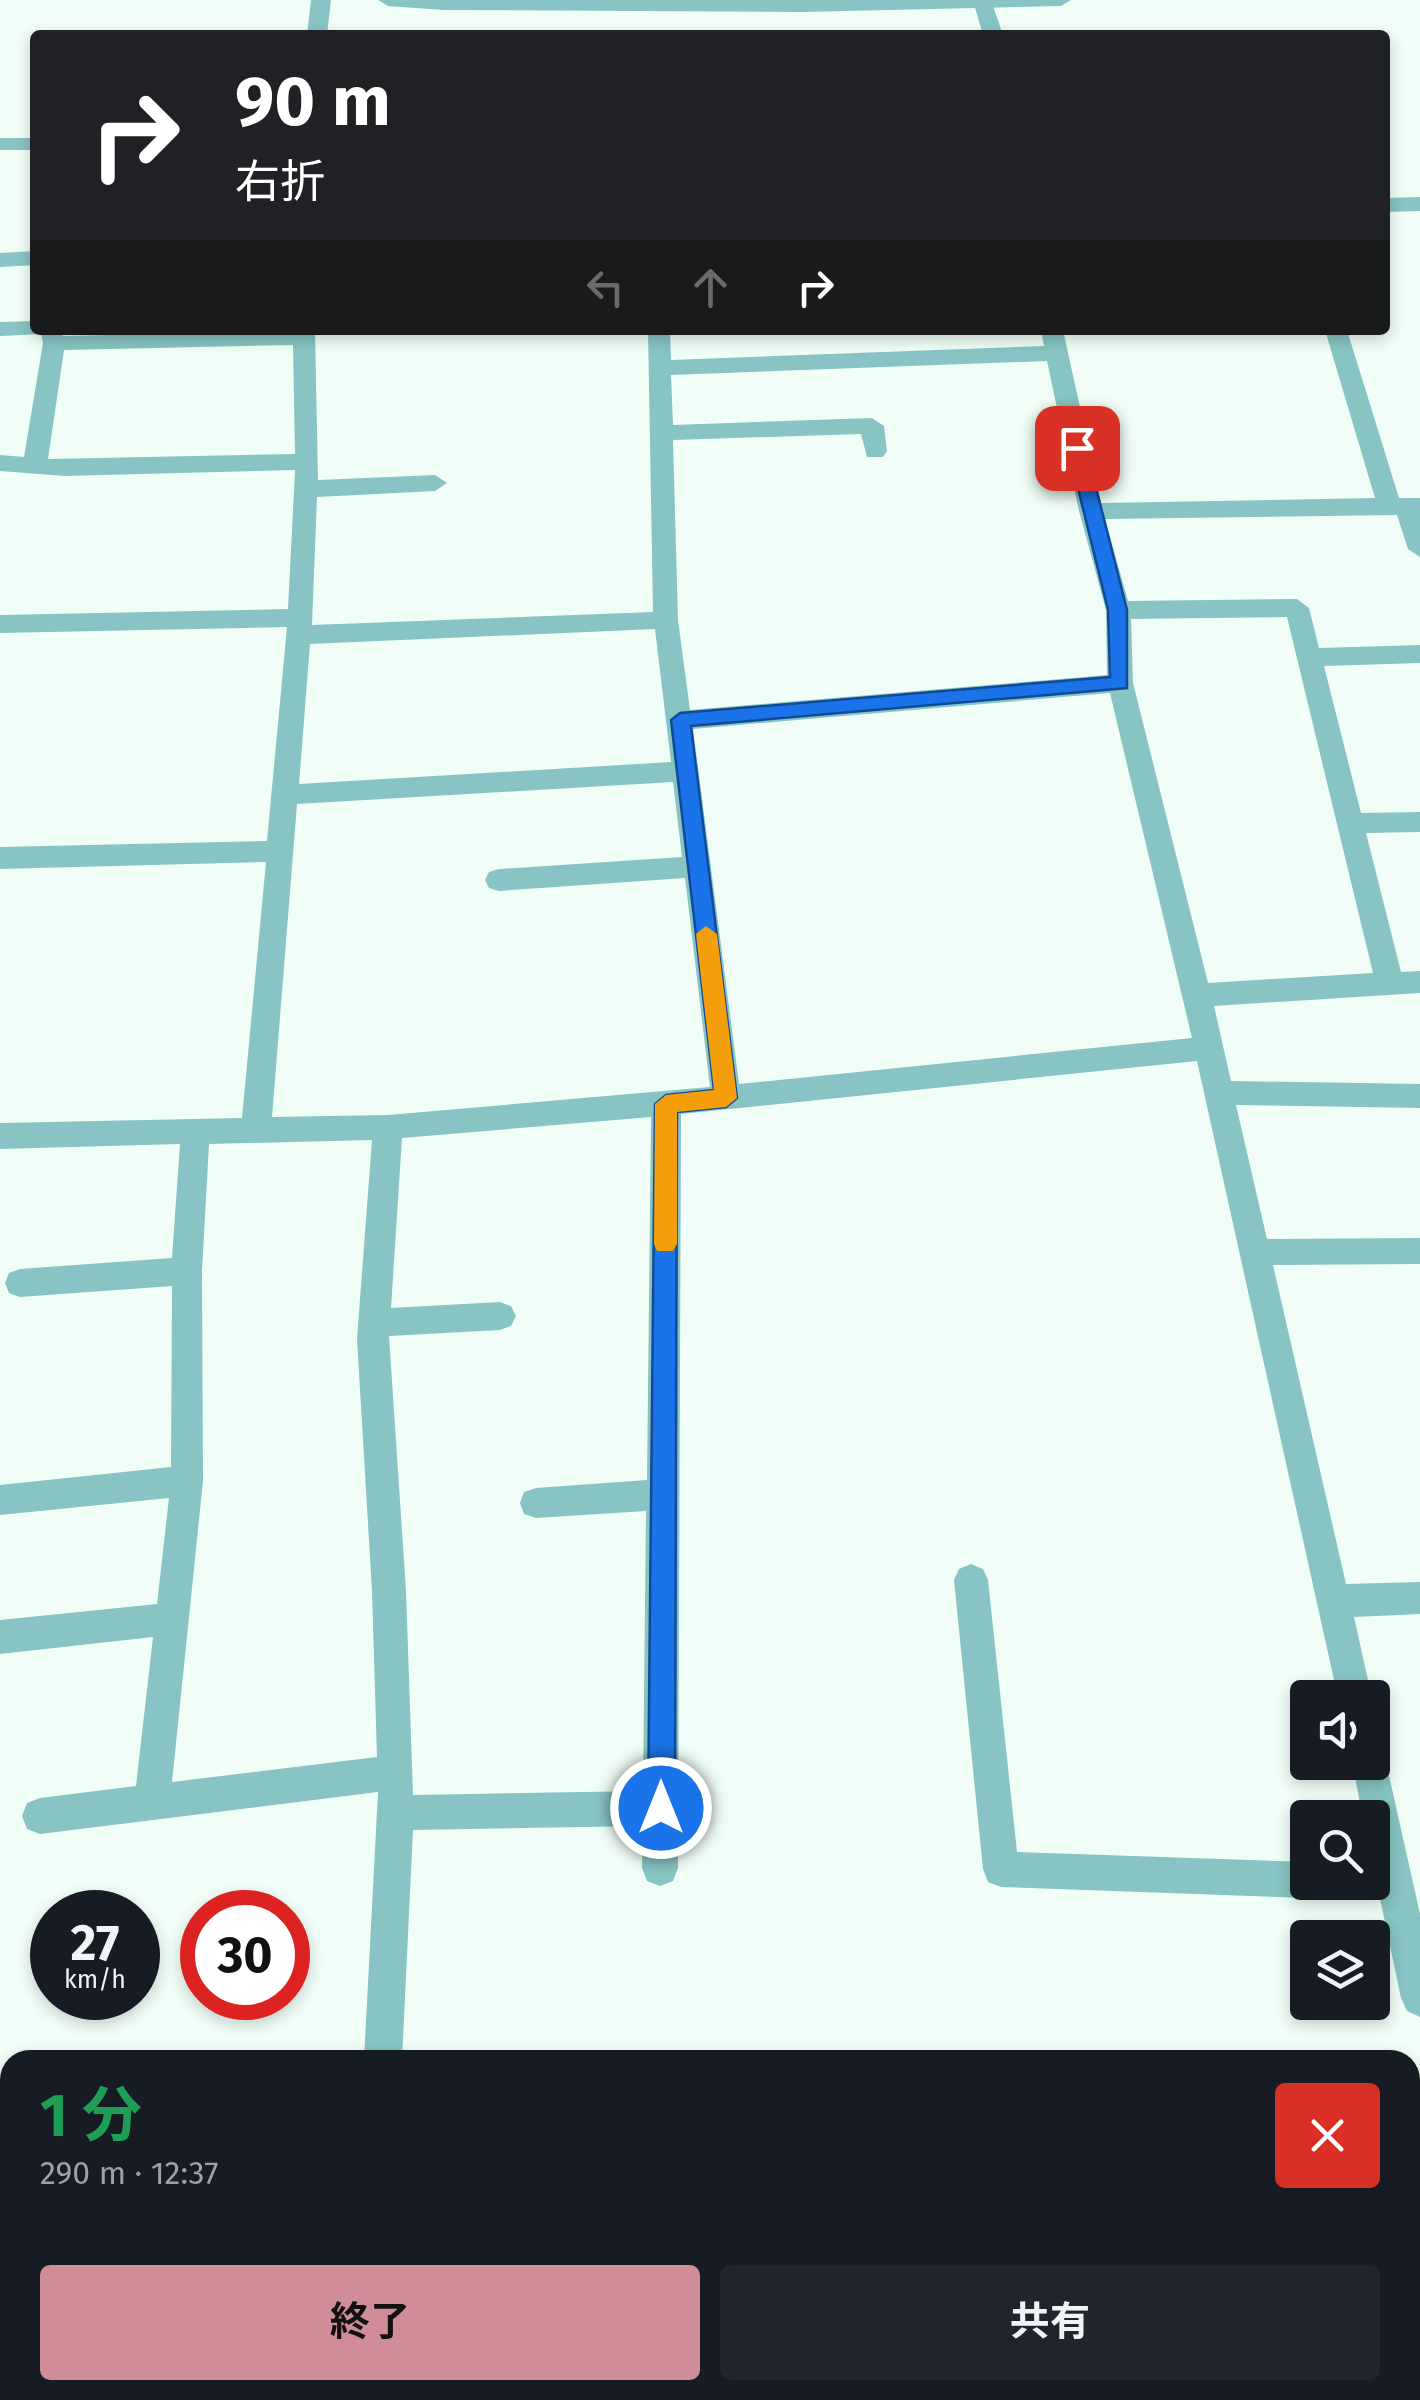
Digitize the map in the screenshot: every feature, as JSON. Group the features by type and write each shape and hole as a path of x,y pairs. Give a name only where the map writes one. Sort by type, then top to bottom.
{"street":[{"path":"318,30 321,0"},
{"path":"388,0 464,4 1060,0"},
{"path":"984,2 992,30"},
{"path":"0,144 30,144"},
{"path":"1390,205 1420,204"},
{"path":"0,260 30,258"},
{"path":"0,329 30,332"},
{"path":"35,464 47,335"},
{"path":"256,1131 300,626 307,462 304,335"},
{"path":"659,335 666,620 726,1098"},
{"path":"1338,335 1420,548"},
{"path":"660,368 1054,342 1090,511 1118,610 1120,683 1210,1048 1352,1680"},
{"path":"662,434 872,426 875,451"},
{"path":"0,464 65,468 307,462"},
{"path":"306,489 435,482"},
{"path":"1090,511 1405,506"},
{"path":"1118,610 1296,608 1389,981"},
{"path":"0,624 300,626 666,620"},
{"path":"1308,657 1420,654"},
{"path":"680,720 1120,683"},
{"path":"286,796 686,771"},
{"path":"1350,824 1420,822"},
{"path":"0,858 280,852"},
{"path":"499,880 698,866"},
{"path":"1197,996 1420,982"},
{"path":"0,1136 388,1127 666,1104 1210,1048"},
{"path":"1220,1093 1420,1096"},
{"path":"660,1868 666,1104"},
{"path":"384,2050 396,1772 374,1323 388,1127"},
{"path":"152,1802 187,1481 187,1271 196,1132"},
{"path":"1255,1252 1420,1251"},
{"path":"20,1284 187,1271"},
{"path":"374,1323 500,1316"},
{"path":"0,1500 187,1481"},
{"path":"536,1502 664,1494"},
{"path":"971,1580 1001,1869 1290,1879"},
{"path":"1335,1601 1420,1598"},
{"path":"0,1636 172,1618"},
{"path":"40,1816 396,1772"},
{"path":"396,1812 661,1808"},
{"path":"1390,1900 1420,1998"}],"slow traffic":[{"path":"665,1244 666,1104 726,1098 706,934"}],"route":[{"path":"661,1808 666,1104 726,1098 680,720 1120,683 1118,610 1077,448"}]}
